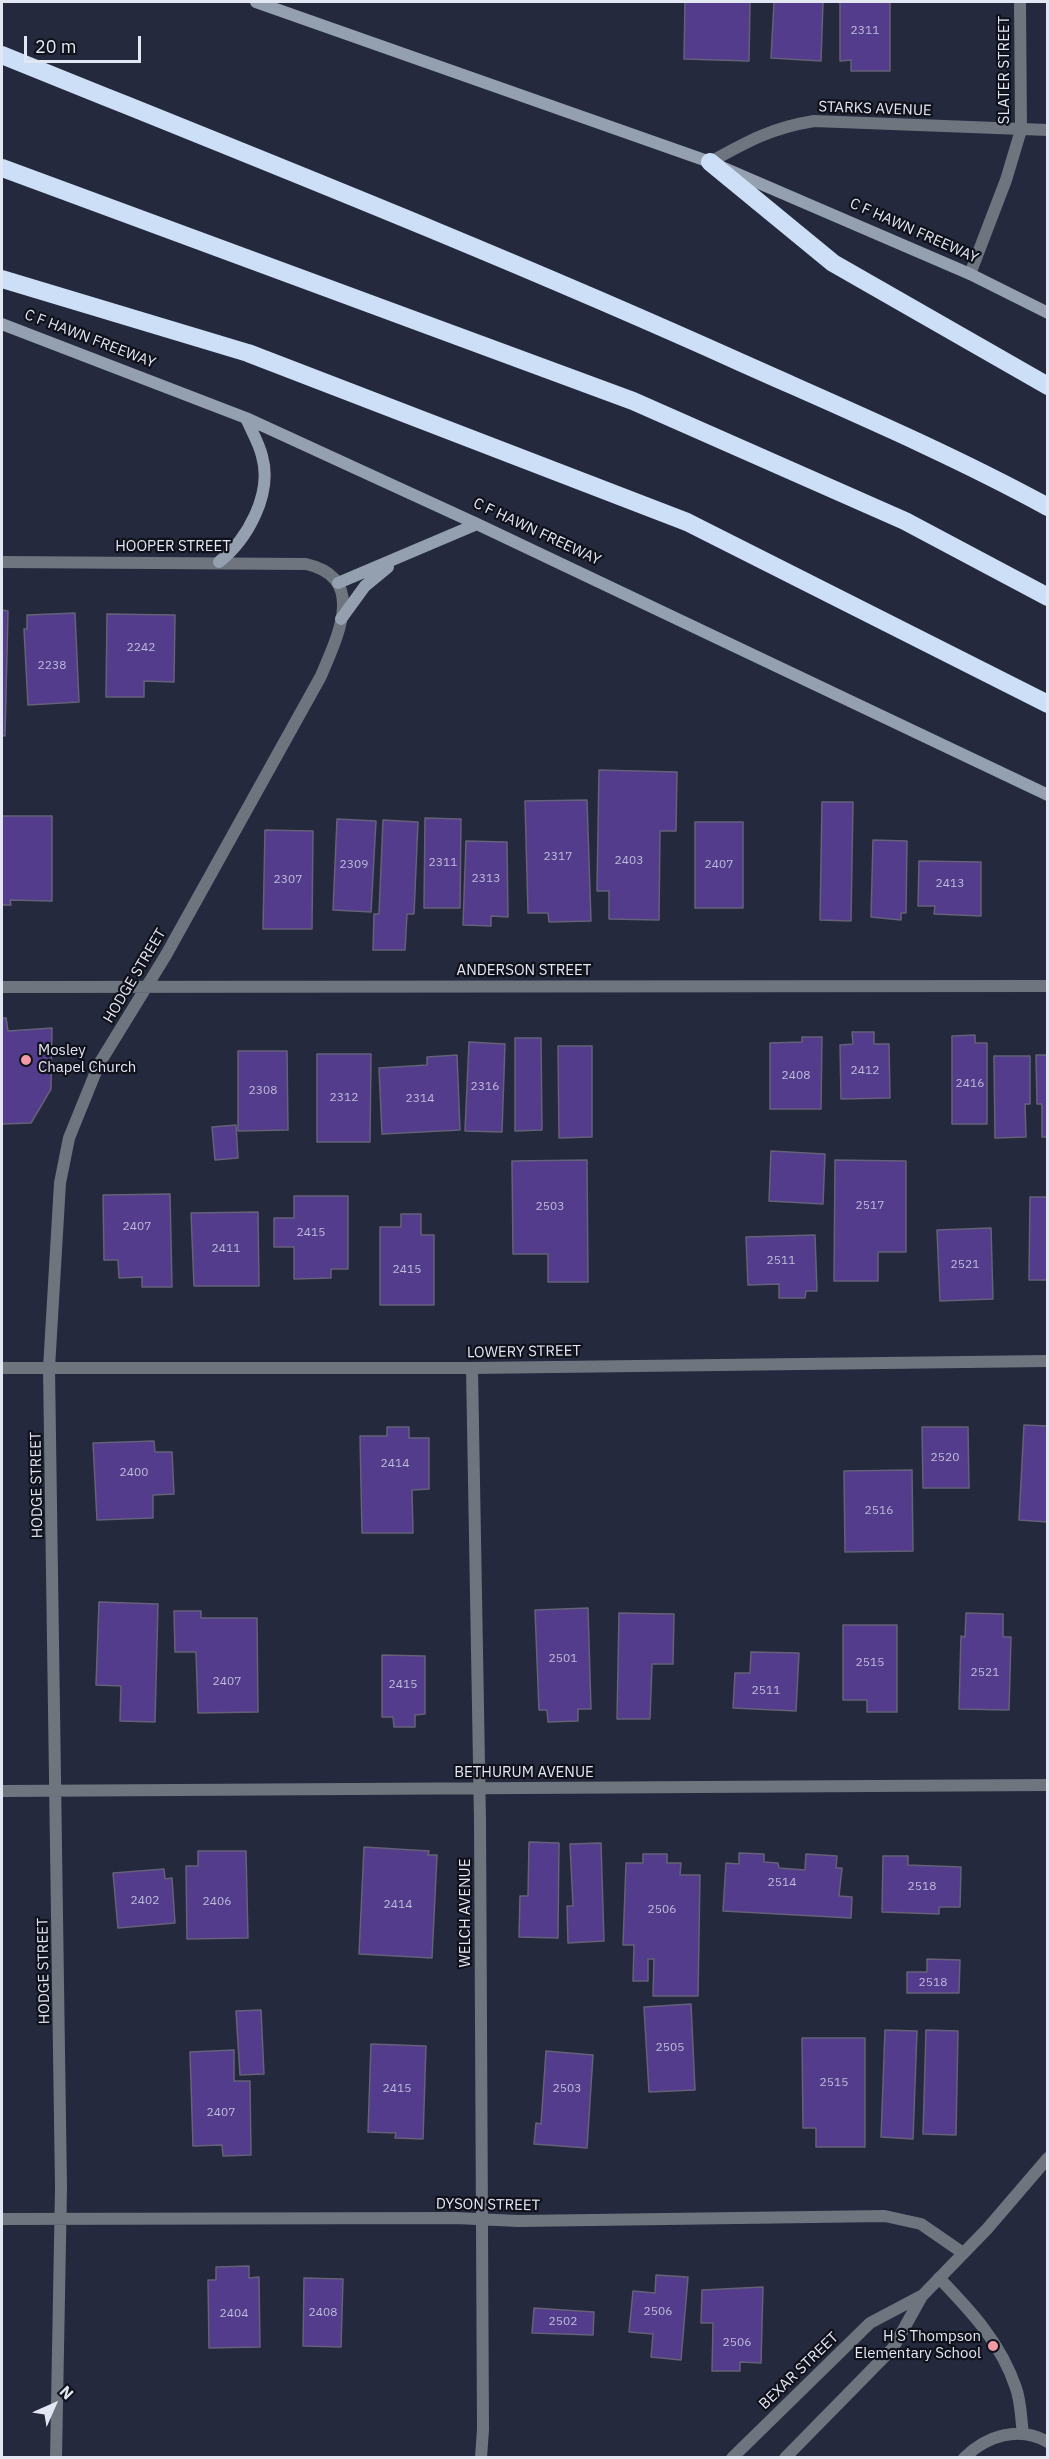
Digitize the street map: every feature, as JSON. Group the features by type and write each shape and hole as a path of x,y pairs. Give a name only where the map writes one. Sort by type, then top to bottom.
{"highway":[{"path":"2,55 486,251 622,309 845,409 1047,507"},
{"path":"710,162 833,263 1047,386"},
{"path":"2,168 633,401 905,521 1047,597"},
{"path":"2,279 248,353 687,522 1047,704"}],"main road":[{"name":"C F HAWN FREEWAY","path":"256,2 710,162 970,274 1047,313"},
{"name":"C F HAWN FREEWAY","path":"2,324 246,418 477,524 1047,795"},
{"path":"219,562 236,549 247,531 263,489 262,456 246,418"},
{"path":"338,583 477,524"},
{"path":"341,619 365,586 399,557"}],"street":[{"name":"SLATER STREET","path":"970,274 1006,180 1021,130 1020,2"},
{"name":"STARKS AVENUE","path":"710,162 752,138 781,126 814,120 1047,130"},
{"name":"HOOPER STREET","path":"2,562 306,564 324,568 338,583"},
{"name":"HODGE STREET","path":"56,2457 61,2188 50,1368 60,1183 69,1138 99,1064 146,987 321,676 341,619 343,593 338,583"},
{"name":"ANDERSON STREET","path":"2,987 1047,986"},
{"name":"LOWERY STREET","path":"2,1368 472,1368 1047,1360"},
{"name":"WELCH AVENUE","path":"472,1368 480,1788 481,2457"},
{"name":"BETHURUM AVENUE","path":"2,1791 1047,1785"},
{"name":"BEXAR STREET","path":"785,2457 893,2348 922,2296 1047,2158"},
{"name":"DYSON STREET","path":"2,2219 482,2219 518,2221 885,2216 921,2224 963,2253"},
{"path":"939,2278 972,2312 998,2346 1016,2389 1023,2434"},
{"name":"BEXAR STREET","path":"732,2457 870,2323 922,2296"},
{"path":"964,2457 977,2445 999,2435 1023,2434 1047,2442"}],"building":[{"path":"685,2 750,2 749,61 684,59"},
{"path":"774,2 823,2 821,61 771,58"},
{"path":"840,2 890,2 890,71 851,71 851,60 840,61"},
{"path":"2,610 8,611 5,736 2,735"},
{"path":"75,613 79,702 28,705 24,629 27,629 27,615"},
{"path":"107,614 175,615 174,682 144,681 144,697 106,697"},
{"path":"599,770 677,772 676,831 660,831 659,920 609,919 609,891 597,891"},
{"path":"587,800 591,921 549,922 548,913 528,913 525,801"},
{"path":"822,802 853,802 851,921 820,920"},
{"path":"2,816 52,816 52,901 10,900 11,905 2,905"},
{"path":"425,818 461,819 460,908 424,908"},
{"path":"337,819 376,821 371,912 333,910"},
{"path":"383,820 418,822 414,914 407,914 405,950 373,950 374,914 379,914"},
{"path":"695,822 743,822 743,908 695,908"},
{"path":"265,830 313,831 312,929 263,929"},
{"path":"873,840 907,841 906,913 901,913 901,920 871,917"},
{"path":"466,841 507,842 508,917 491,916 491,926 463,925"},
{"path":"919,861 981,862 981,916 934,914 935,906 918,906"},
{"name":"Mosley Chapel Church","path":"2,1018 6,1018 8,1031 52,1028 51,1089 31,1123 2,1124"},
{"path":"852,1032 874,1032 874,1044 889,1044 890,1098 841,1099 840,1045 853,1044"},
{"path":"975,1035 975,1043 987,1043 987,1124 952,1124 952,1036"},
{"path":"802,1037 822,1037 821,1109 770,1109 770,1043 802,1042"},
{"path":"515,1038 541,1038 542,1130 515,1131"},
{"path":"469,1042 505,1044 502,1132 465,1131"},
{"path":"558,1046 592,1046 592,1137 559,1138"},
{"path":"238,1051 287,1051 288,1130 238,1131"},
{"path":"317,1054 371,1054 370,1142 317,1142"},
{"path":"457,1055 460,1130 382,1134 379,1068 427,1065 427,1057"},
{"path":"1036,1055 1048,1055 1048,1137 1042,1137 1042,1104 1037,1104"},
{"path":"994,1056 1030,1056 1030,1104 1025,1104 1026,1137 995,1138"},
{"path":"236,1125 238,1158 215,1160 212,1127"},
{"path":"771,1151 825,1154 823,1204 769,1201"},
{"path":"587,1160 588,1282 548,1282 548,1254 513,1254 512,1161"},
{"path":"835,1160 906,1161 906,1252 878,1252 878,1281 834,1281"},
{"path":"170,1194 172,1287 142,1287 142,1277 119,1278 118,1260 104,1260 103,1195"},
{"path":"294,1196 348,1196 348,1269 331,1269 331,1278 294,1279 294,1247 274,1247 274,1218 294,1218"},
{"path":"1030,1197 1048,1197 1048,1280 1029,1280"},
{"path":"258,1212 259,1286 194,1286 191,1213"},
{"path":"401,1214 421,1214 421,1235 434,1235 434,1305 380,1305 380,1227 401,1227"},
{"path":"991,1228 993,1299 940,1301 937,1230"},
{"path":"815,1235 817,1291 806,1291 805,1298 779,1298 779,1284 748,1285 746,1237"},
{"path":"1024,1425 1048,1426 1048,1522 1019,1520"},
{"path":"387,1427 409,1427 409,1438 429,1438 429,1489 412,1490 413,1533 362,1533 360,1436 387,1436"},
{"path":"922,1427 968,1427 969,1488 923,1488"},
{"path":"154,1441 155,1452 172,1452 174,1494 153,1495 153,1518 97,1520 93,1443"},
{"path":"912,1470 913,1551 845,1552 844,1471"},
{"path":"99,1602 158,1604 155,1722 120,1721 121,1686 96,1685"},
{"path":"588,1608 591,1709 578,1709 578,1721 548,1722 547,1710 539,1710 535,1610"},
{"path":"174,1611 201,1611 201,1618 257,1618 258,1712 198,1713 196,1652 175,1652"},
{"path":"619,1613 674,1614 673,1664 652,1664 650,1719 617,1719"},
{"path":"966,1613 1003,1614 1003,1637 1011,1637 1009,1710 959,1709 961,1636 965,1637"},
{"path":"843,1625 897,1625 897,1712 867,1712 867,1700 843,1700"},
{"path":"751,1652 799,1653 796,1711 733,1708 735,1673 750,1673"},
{"path":"382,1655 425,1656 425,1714 415,1715 415,1727 394,1727 393,1717 382,1717"},
{"path":"529,1842 559,1843 558,1938 519,1937 520,1896 528,1896"},
{"path":"601,1843 604,1941 568,1943 567,1906 573,1906 570,1844"},
{"path":"364,1847 429,1851 428,1855 437,1855 432,1958 359,1954"},
{"path":"198,1851 246,1851 248,1938 187,1939 186,1866 198,1866"},
{"path":"739,1853 764,1854 764,1862 778,1863 779,1868 805,1870 806,1854 837,1856 836,1868 842,1868 839,1896 852,1897 851,1918 723,1911 726,1863 739,1864"},
{"path":"643,1854 667,1854 667,1863 681,1863 680,1875 700,1875 698,1996 653,1996 654,1959 648,1959 648,1981 633,1981 634,1945 623,1945 626,1863 643,1863"},
{"path":"883,1856 908,1856 908,1865 961,1867 960,1907 939,1907 939,1914 882,1912"},
{"path":"164,1869 165,1879 172,1878 175,1923 118,1928 113,1873"},
{"path":"927,1959 960,1960 959,1993 907,1993 907,1972 927,1972"},
{"path":"691,2004 695,2090 649,2092 644,2007"},
{"path":"261,2010 264,2074 240,2075 236,2011"},
{"path":"885,2030 917,2031 913,2139 881,2137"},
{"path":"926,2030 958,2031 956,2135 923,2134"},
{"path":"802,2038 865,2038 865,2147 816,2147 816,2128 803,2128"},
{"path":"371,2044 426,2046 423,2139 395,2138 396,2133 368,2132"},
{"path":"234,2050 234,2081 250,2081 251,2155 223,2156 222,2145 193,2146 190,2052"},
{"path":"546,2051 593,2055 587,2148 534,2144 536,2123 541,2124"},
{"path":"249,2266 249,2278 259,2277 260,2347 209,2348 208,2280 216,2280 216,2267"},
{"path":"656,2275 688,2277 681,2360 651,2357 653,2334 629,2332 633,2291 655,2293"},
{"path":"304,2278 343,2279 341,2347 303,2346"},
{"path":"763,2287 761,2363 740,2362 740,2371 712,2371 713,2323 701,2323 702,2290"},
{"path":"534,2308 594,2312 593,2335 532,2333"}],"place":[{"name":"Mosley Chapel Church","path":"26,1060"},
{"name":"H S Thompson Elementary School","path":"993,2346"}]}
